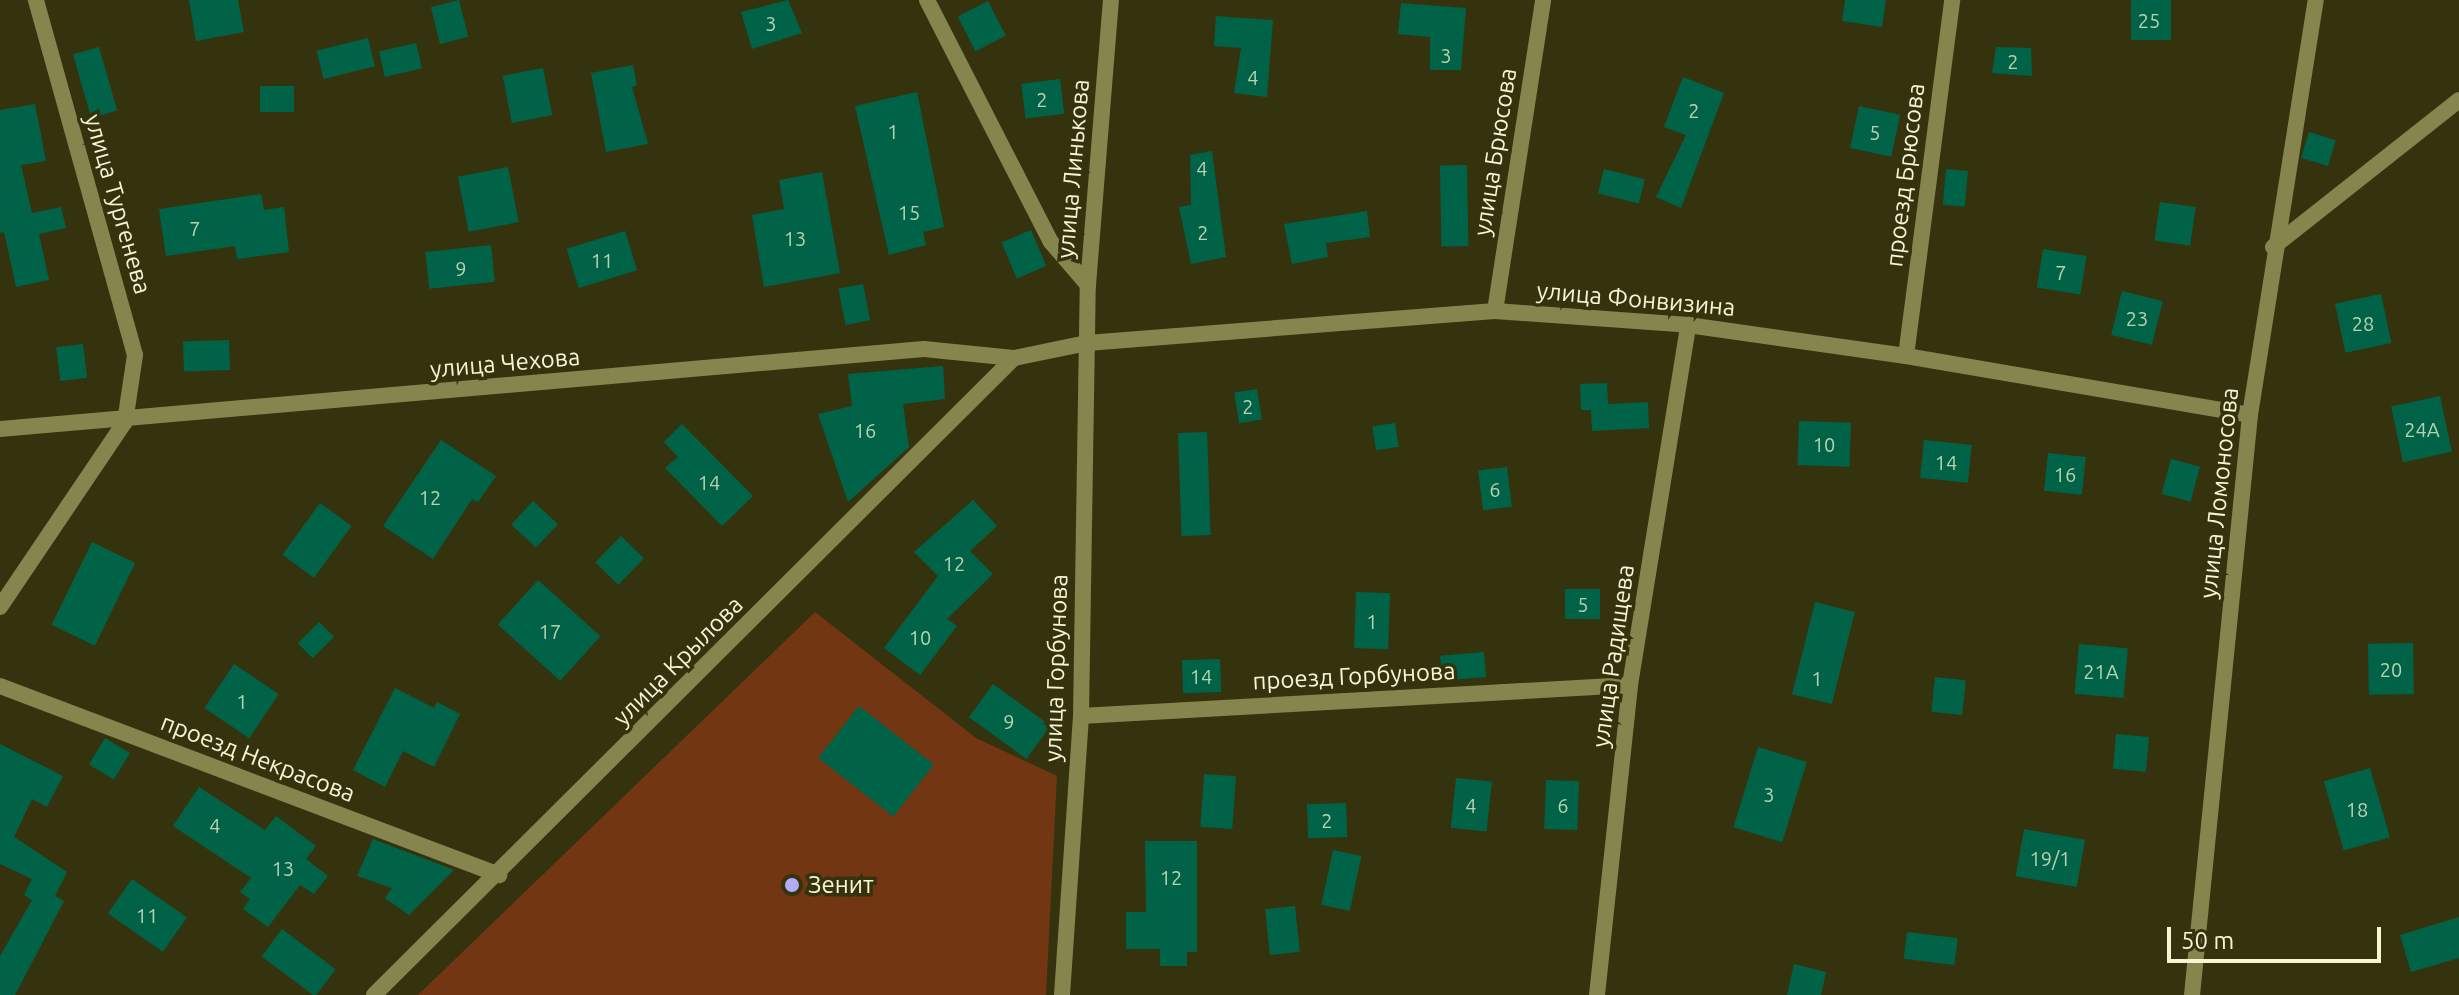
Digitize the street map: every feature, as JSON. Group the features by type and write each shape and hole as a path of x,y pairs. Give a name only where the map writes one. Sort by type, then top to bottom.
{"street":[{"name":"улица Тургенева","path":"36,0 135,355 125,422"},
{"path":"927,0 1051,242 1088,285"},
{"name":"улица Линькова","path":"1087,343 1088,285 1111,0"},
{"name":"улица Брюсова","path":"1495,311 1543,0"},
{"name":"проезд Брюсова","path":"1906,356 1952,0"},
{"name":"улица Ломоносова","path":"2192,995 2250,415 2273,247 2316,0"},
{"path":"2273,247 2459,100"},
{"name":"улица Фонвизина","path":"1014,358 1087,343 1495,311 1688,325 1906,356 2250,415"},
{"name":"улица Радищева","path":"1597,995 1630,685 1688,325"},
{"name":"улица Горбунова","path":"1062,995 1081,716 1087,343"},
{"name":"улица Чехова","path":"0,429 125,422 924,349 1014,358"},
{"name":"улица Крылова","path":"374,995 499,875 1014,358"},
{"path":"0,607 125,422"},
{"name":"проезд Горбунова","path":"1081,716 1630,685"},
{"name":"проезд Некрасова","path":"0,686 499,875"}],"shaded area":[{"name":"Зенит","path":"815,612 976,738 1057,776 1046,995 418,995"}],"building":[{"path":"189,0 238,0 244,32 196,41"},
{"path":"459,0 468,37 440,44 431,7"},
{"path":"788,0 802,33 752,49 741,12"},
{"path":"1845,0 1886,0 1882,27 1842,21"},
{"path":"2131,0 2171,0 2171,40 2131,40"},
{"path":"988,1 1006,36 975,51 958,16"},
{"path":"1401,3 1466,8 1461,70 1430,70 1430,37 1398,34"},
{"path":"1216,16 1273,20 1267,97 1234,93 1241,48 1214,46"},
{"path":"368,38 375,66 324,79 317,51"},
{"path":"416,43 422,68 385,77 379,52"},
{"path":"99,47 117,110 91,118 73,54"},
{"path":"1996,47 2031,48 2032,76 1992,73"},
{"path":"633,65 637,85 632,87 648,144 606,152 591,73"},
{"path":"543,68 552,115 512,123 503,76"},
{"path":"1683,77 1724,93 1681,208 1656,197 1686,135 1664,127"},
{"path":"1060,79 1064,114 1026,118 1021,84"},
{"path":"260,86 294,86 294,112 260,112"},
{"path":"917,92 944,227 923,232 926,245 889,255 855,106"},
{"path":"35,104 46,161 21,165 32,213 61,207 66,228 39,234 49,280 16,287 4,232 0,233 0,110"},
{"path":"1859,106 1900,115 1891,157 1850,148"},
{"path":"2309,132 2336,140 2328,166 2301,158"},
{"path":"1212,151 1226,257 1191,264 1179,207 1191,205 1190,155"},
{"path":"1440,165 1467,165 1468,246 1441,246"},
{"path":"508,167 519,222 469,232 458,177"},
{"path":"1604,169 1645,179 1639,203 1598,193"},
{"path":"1946,169 1968,171 1965,207 1943,205"},
{"path":"822,172 840,273 764,287 752,215 784,209 779,180"},
{"path":"261,194 264,210 284,207 289,252 237,259 235,246 166,256 159,209"},
{"path":"2160,202 2196,207 2190,246 2155,241"},
{"path":"1367,211 1370,237 1326,243 1328,257 1292,264 1284,224"},
{"path":"1031,230 1046,266 1017,278 1002,243"},
{"path":"625,231 637,270 579,288 567,249"},
{"path":"491,245 495,282 429,289 425,252"},
{"path":"2043,249 2086,256 2080,294 2037,288"},
{"path":"863,284 870,320 846,325 838,289"},
{"path":"2122,291 2163,301 2152,345 2111,335"},
{"path":"2381,294 2391,343 2345,353 2335,304"},
{"path":"229,340 230,370 184,372 183,342"},
{"path":"83,344 87,378 60,381 56,347"},
{"path":"943,366 945,399 903,404 909,447 848,502 818,414 852,406 848,374"},
{"path":"1607,383 1608,404 1648,402 1649,428 1592,431 1591,410 1581,410 1580,384"},
{"path":"1257,389 1262,420 1239,423 1234,393"},
{"path":"2440,396 2452,452 2403,462 2391,406"},
{"path":"1799,421 1851,423 1849,467 1797,465"},
{"path":"1395,423 1399,447 1376,450 1372,427"},
{"path":"682,424 753,496 722,526 665,468 678,457 664,442"},
{"path":"1207,432 1211,535 1182,536 1178,433"},
{"path":"441,440 496,476 478,502 472,499 433,559 383,526"},
{"path":"1924,440 1972,445 1968,483 1920,478"},
{"path":"2048,453 2086,457 2082,495 2044,491"},
{"path":"2171,459 2200,467 2191,502 2162,494"},
{"path":"1507,467 1512,507 1483,510 1478,471"},
{"path":"973,500 997,526 970,551 993,574 947,619 957,626 920,675 884,648 938,576 914,552"},
{"path":"533,501 558,524 536,548 511,524"},
{"path":"320,503 352,526 314,578 282,555"},
{"path":"621,536 644,558 618,585 595,563"},
{"path":"92,542 135,563 95,646 52,625"},
{"path":"538,580 600,636 560,681 498,625"},
{"path":"1565,589 1600,589 1600,619 1565,619"},
{"path":"1356,592 1390,593 1388,649 1354,648"},
{"path":"1815,602 1855,612 1832,704 1792,694"},
{"path":"319,622 334,637 313,658 298,643"},
{"path":"2413,643 2414,694 2369,695 2368,644"},
{"path":"2079,644 2128,648 2123,698 2075,694"},
{"path":"1484,652 1486,677 1442,681 1440,656"},
{"path":"1220,659 1221,692 1183,693 1182,660"},
{"path":"234,664 279,694 249,738 204,708"},
{"path":"1935,677 1966,680 1962,715 1931,712"},
{"path":"993,684 1050,726 1026,759 969,717"},
{"path":"395,688 434,708 437,702 460,714 434,767 403,751 385,787 353,770"},
{"path":"859,706 934,764 893,816 818,758"},
{"path":"2116,734 2149,737 2146,772 2113,769"},
{"path":"105,738 130,753 114,780 89,765"},
{"path":"0,744 63,776 47,807 32,799 14,837 67,872 55,896 64,901 15,995 0,995 0,956 32,900 24,895 32,879 0,864"},
{"path":"1758,747 1807,762 1782,842 1733,827"},
{"path":"2370,768 2390,837 2344,850 2324,781"},
{"path":"1204,774 1236,776 1232,829 1200,827"},
{"path":"1456,778 1492,782 1487,831 1451,828"},
{"path":"1546,780 1579,781 1577,830 1544,829"},
{"path":"199,787 265,830 276,816 316,846 306,859 328,876 314,894 300,885 268,927 243,909 250,899 240,892 251,878 173,826"},
{"path":"1346,803 1347,837 1308,838 1307,804"},
{"path":"2024,829 2085,840 2077,887 2016,876"},
{"path":"373,839 454,870 409,915 385,898 392,888 357,876"},
{"path":"1145,841 1197,841 1197,952 1187,952 1187,966 1160,966 1160,949 1126,949 1126,912 1146,912"},
{"path":"1333,850 1361,856 1350,911 1321,905"},
{"path":"132,879 187,917 163,952 108,913"},
{"path":"1295,906 1300,952 1270,955 1265,909"},
{"path":"2459,917 2459,958 2411,972 2400,935"},
{"path":"282,929 336,969 313,995 262,956"},
{"path":"1907,932 1958,938 1954,965 1904,959"},
{"path":"1794,964 1826,972 1821,995 1787,995"}],"place":[{"name":"Зенит","path":"792,885"}]}
